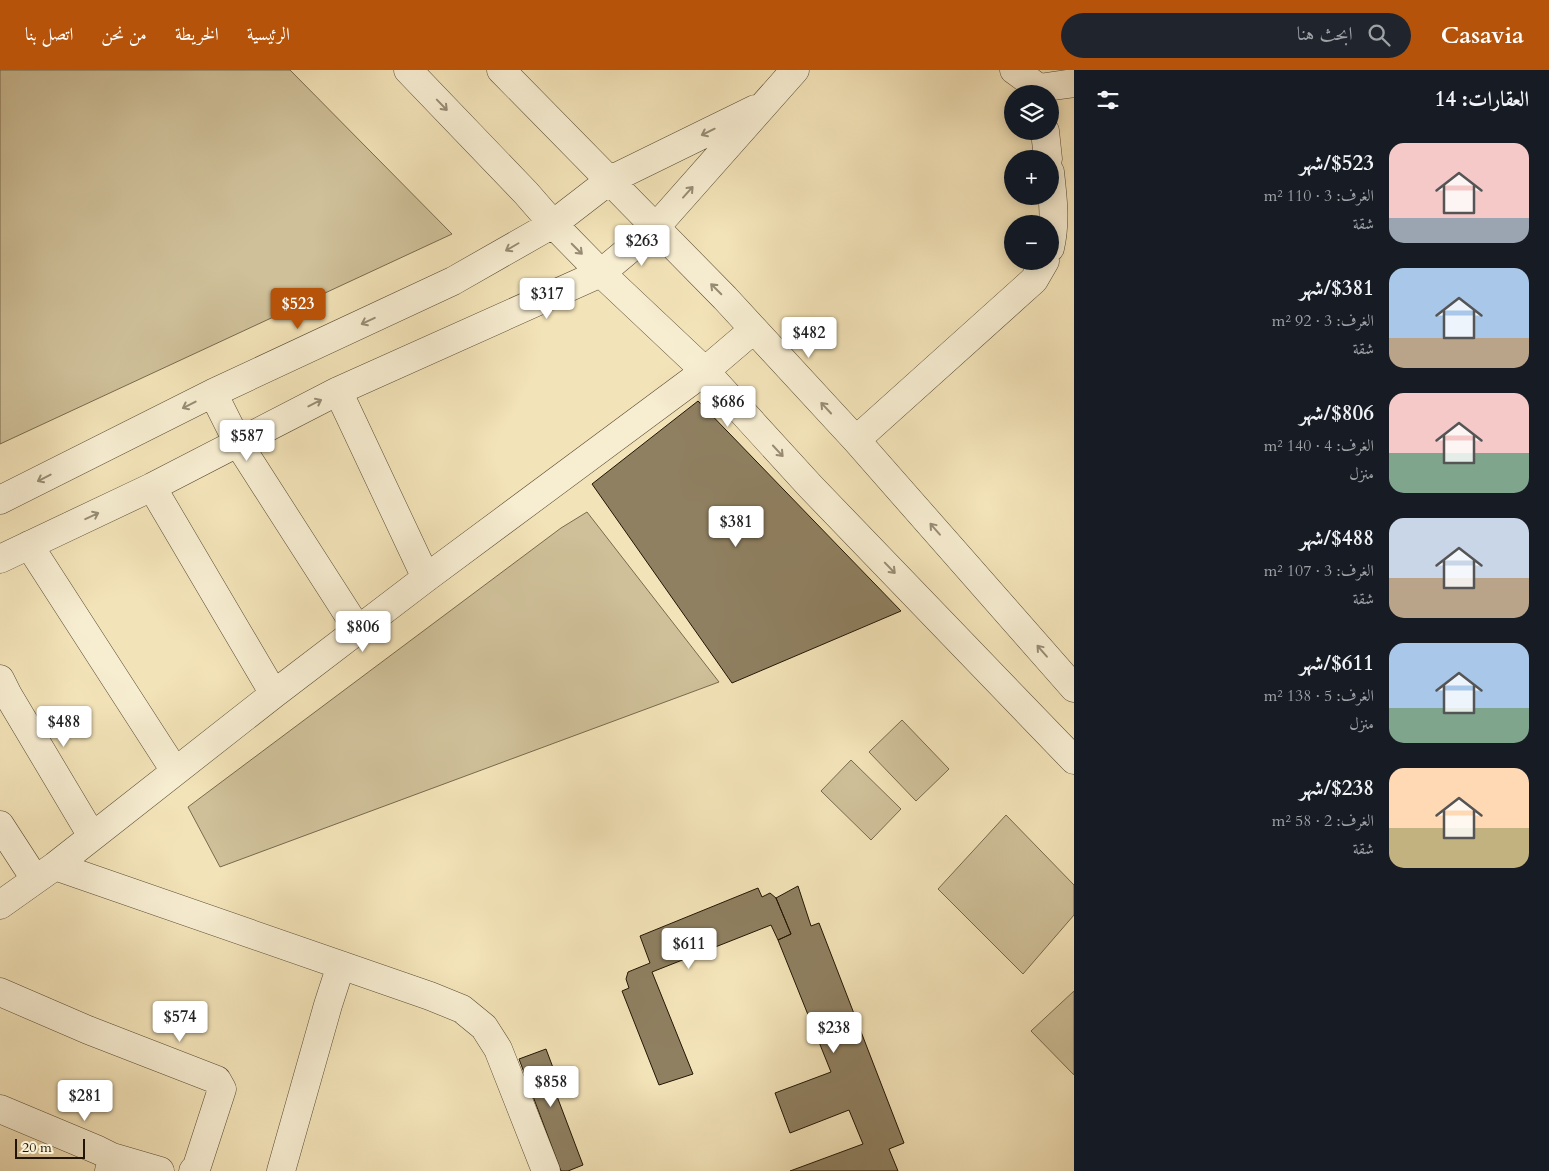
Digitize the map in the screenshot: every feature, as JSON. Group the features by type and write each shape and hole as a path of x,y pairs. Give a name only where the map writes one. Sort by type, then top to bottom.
{"street":[{"path":"408,70 601,273 705,371 810,486 1074,760"},
{"path":"501,70 725,298 856,440 1074,688"},
{"path":"0,559 152,487 338,391 601,273 656,228 795,70"},
{"path":"1014,70 1038,84 1074,84"},
{"path":"0,500 214,393 453,281 553,224 610,180 767,103"},
{"path":"856,440 1034,280 1040,270"},
{"path":"0,905 426,578 705,371 753,330"},
{"path":"338,391 426,578"},
{"path":"214,393 238,443 358,630"},
{"path":"152,487 274,694"},
{"path":"30,545 175,771"},
{"path":"0,679 92,836"},
{"path":"0,826 45,872 341,965 462,1009 484,1027 498,1049 546,1171"},
{"path":"281,1171 341,965"},
{"path":"0,992 88,1030 217,1080 222,1089 197,1166 193,1171"},
{"path":"0,1109 98,1150 110,1164 160,1171"}],"shaded area":[{"path":"0,70 290,70 452,234 0,444"},
{"path":"587,512 719,682 220,867 188,807 561,528"},
{"path":"902,720 949,769 916,801 869,752"},
{"path":"851,760 901,809 871,840 821,791"},
{"path":"1006,815 1074,885 1074,915 1023,974 938,889"},
{"path":"1074,991 1074,1075 1031,1031"}],"building":[{"path":"698,401 901,611 732,683 592,484"},
{"path":"798,886 811,926 819,923 904,1143 889,1149 898,1171 790,1171 863,1144 849,1110 790,1133 775,1093 831,1072 778,940 791,934 776,898"},
{"path":"758,888 762,897 770,893 776,898 791,934 778,940 771,925 652,972 693,1074 659,1085 622,991 629,988 626,979 628,972 650,963 640,936"},
{"path":"546,1049 561,1089 555,1091 583,1165 568,1171 561,1171 519,1059"}]}
